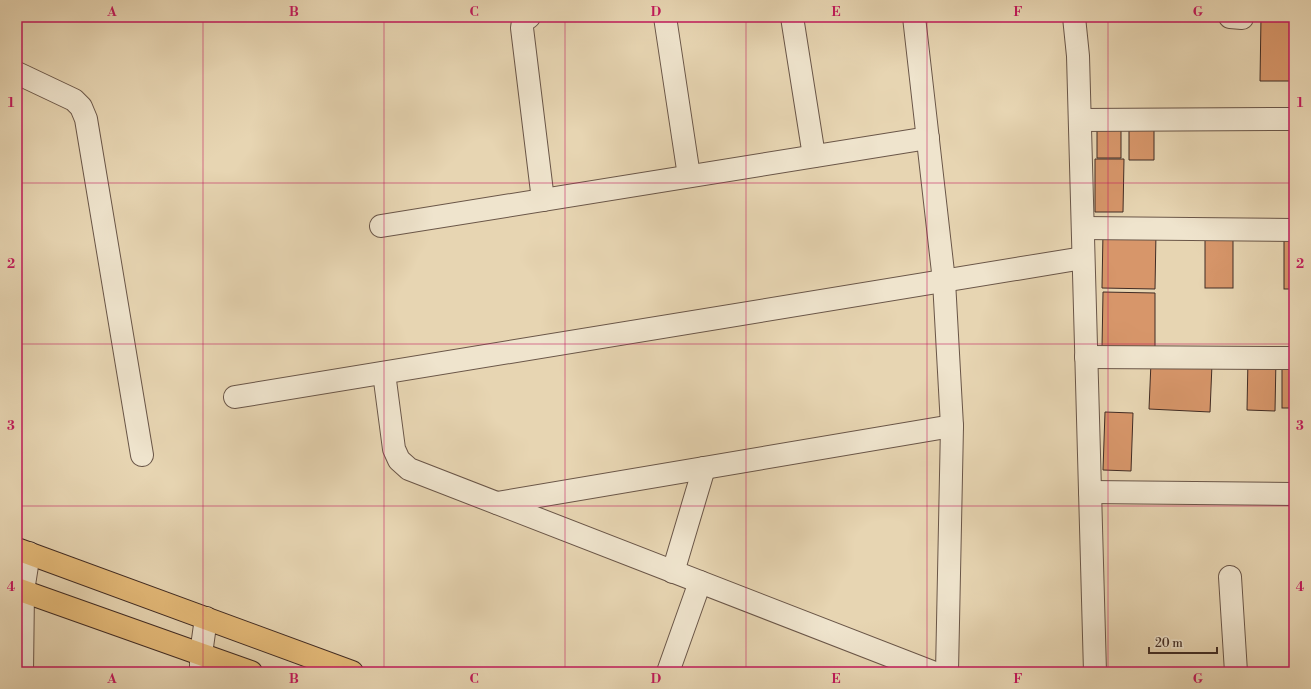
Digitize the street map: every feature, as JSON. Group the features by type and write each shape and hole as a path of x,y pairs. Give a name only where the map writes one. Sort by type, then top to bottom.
{"main road":[{"path":"23,551 352,672"},
{"path":"20,590 201,663 251,672"}],"street":[{"path":"529,17 523,21 522,28 543,200"},
{"path":"665,17 689,176"},
{"path":"792,17 814,156"},
{"path":"914,17 944,281 952,426 946,672"},
{"path":"1074,17 1078,56 1095,672"},
{"path":"17,73 74,100 81,107 86,119 142,455"},
{"path":"1080,120 1294,119"},
{"path":"381,226 928,138"},
{"path":"1082,228 1294,230"},
{"path":"235,397 1083,258"},
{"path":"1086,357 1294,358"},
{"path":"384,373 394,449 399,460 410,469 932,672"},
{"path":"497,503 952,426"},
{"path":"673,572 704,468"},
{"path":"1090,492 1294,494"},
{"path":"22,672 20,590 23,551"},
{"path":"1230,577 1236,672"},
{"path":"668,672 700,582"},
{"path":"201,663 206,618"}],"building":[{"path":"1261,17 1294,17 1294,81 1260,81"},
{"path":"1097,121 1121,122 1121,158 1097,158"},
{"path":"1154,121 1154,160 1129,160 1129,122"},
{"path":"1095,159 1124,159 1123,212 1095,212"},
{"path":"1103,232 1156,233 1155,289 1102,288"},
{"path":"1205,236 1233,236 1233,288 1205,288"},
{"path":"1284,237 1294,237 1294,289 1284,289"},
{"path":"1103,292 1155,293 1155,349 1102,348"},
{"path":"1248,358 1276,358 1275,411 1247,410"},
{"path":"1282,360 1294,360 1294,408 1282,408"},
{"path":"1151,362 1212,364 1210,412 1149,409"},
{"path":"1105,412 1133,413 1131,471 1103,470"}]}
